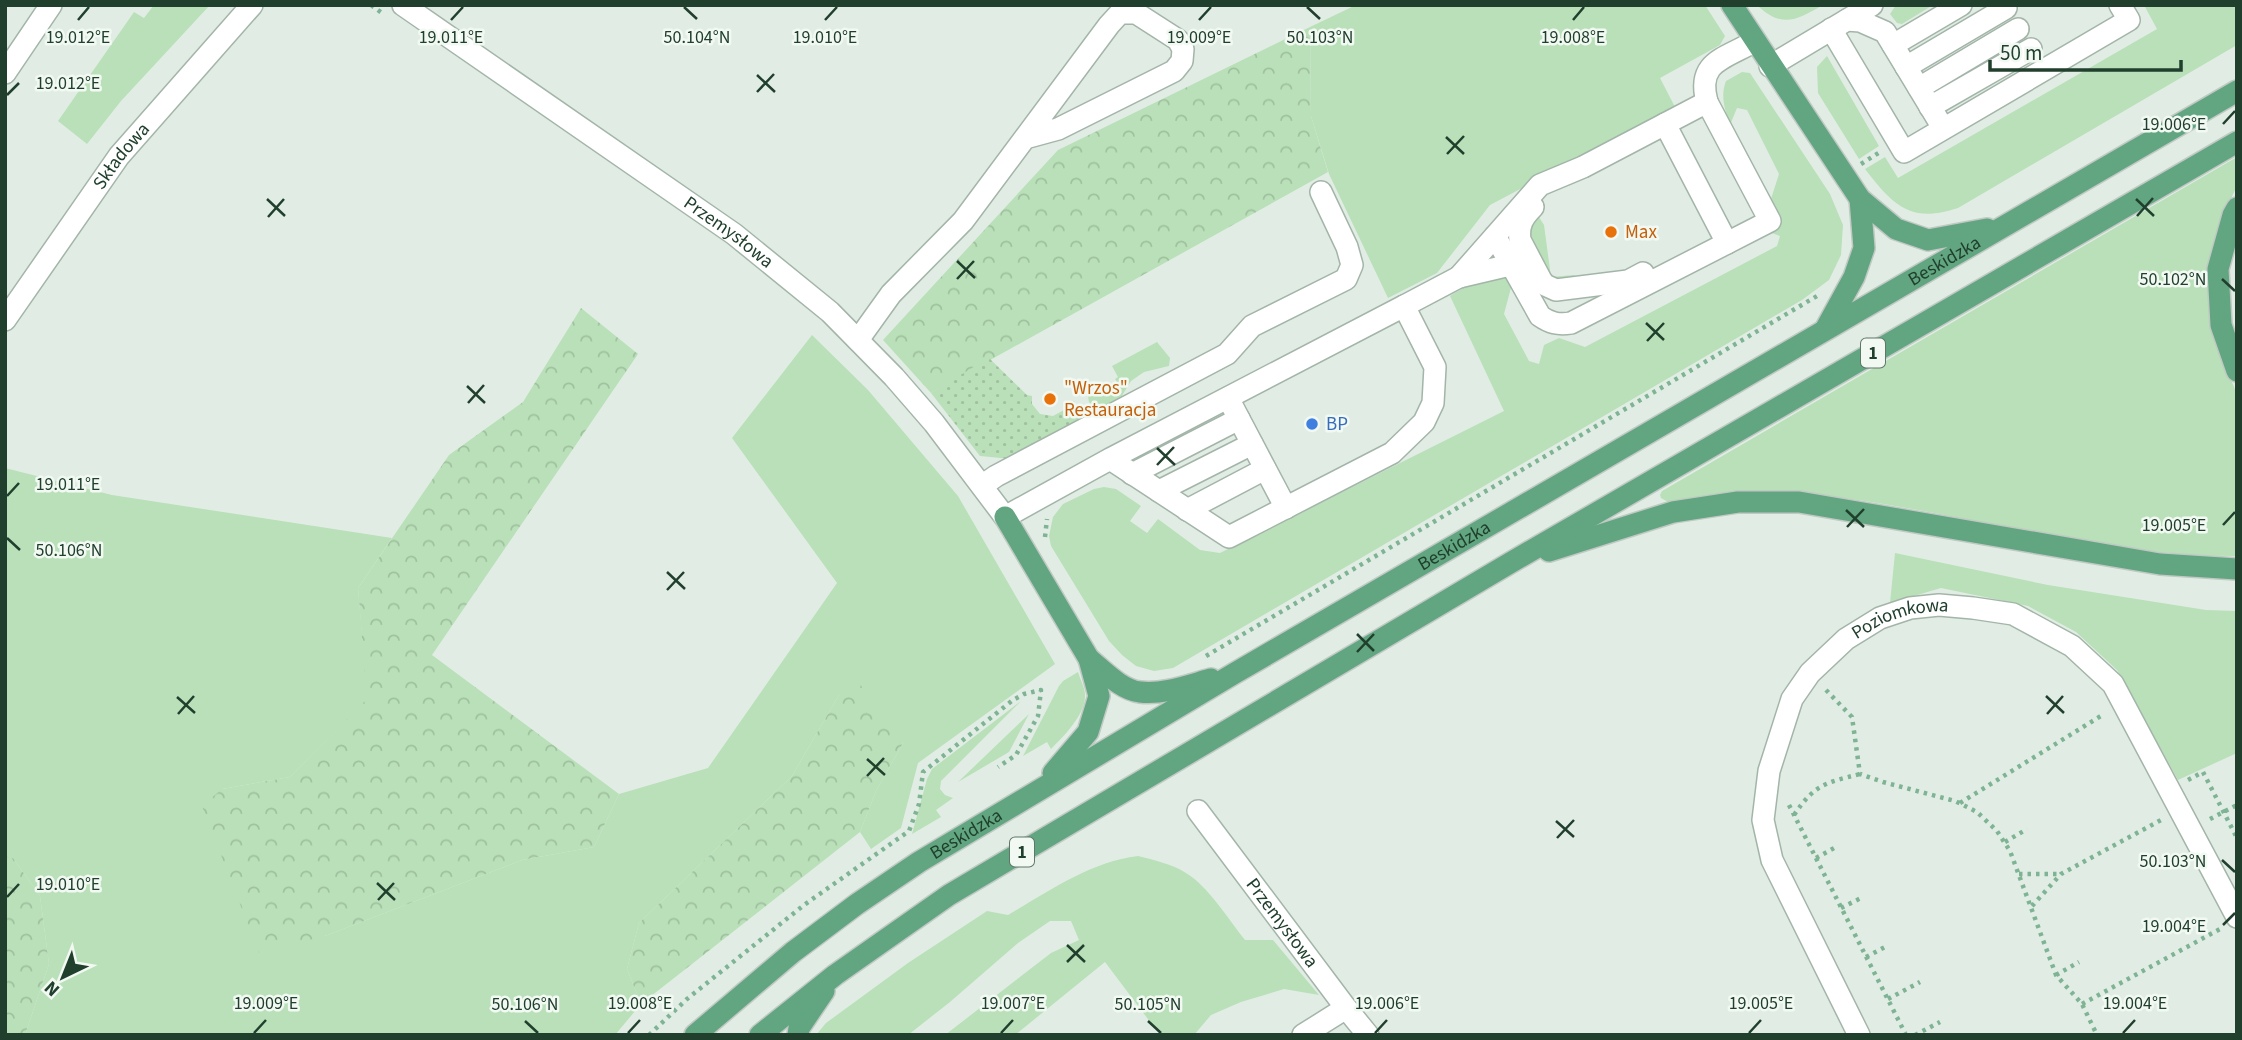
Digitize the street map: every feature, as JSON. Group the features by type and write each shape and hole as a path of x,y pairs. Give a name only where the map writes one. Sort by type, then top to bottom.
{"main road":[{"path":"1732,5 1860,199 1896,229 1928,240 2003,226"},
{"name":"Beskidzka","path":"695,1035 756,982 857,904 919,862 1235,673 2237,91"},
{"name":"1","path":"760,1035 835,975 949,895 1510,563 2237,142"},
{"path":"1825,330 1854,277 1864,248 1860,199"},
{"path":"2237,208 2218,269 2221,325 2237,371"},
{"path":"1510,563 1673,512 1738,502 1800,502 2160,564 2237,569"},
{"path":"1005,517 1089,659 1099,696 1088,732 1040,788"},
{"path":"1089,659 1117,682 1138,692 1174,689 1235,673"},
{"path":"798,1035 799,1028 835,975"}],"street":[{"path":"5,73 51,5"},
{"name":"Składowa","path":"5,320 119,156 252,5"},
{"name":"Przemysłowa","path":"403,5 734,234 830,312 934,423 1005,517"},
{"path":"1770,66 1872,5"},
{"path":"1893,45 1961,5"},
{"path":"1839,24 1903,152 2129,20 2120,5"},
{"path":"1906,67 2005,7 2043,70"},
{"path":"858,340 891,295 963,221 1024,138 1109,25 1119,9 1136,13 1178,40 1183,49 1182,61 1174,71 1058,129 1024,138"},
{"path":"1839,24 1860,21 1885,32 1943,128"},
{"path":"1919,88 2018,29"},
{"path":"1495,236 1540,316 1552,323 1571,323 1712,238 1727,243 1770,221 1707,102 1703,87 1704,75 1710,67 1755,41"},
{"path":"1930,107 2031,49"},
{"path":"1459,277 1540,185 1583,167 1707,102"},
{"path":"1665,124 1727,243"},
{"path":"1583,167 1546,192 1522,218 1519,232 1522,247 1541,280 1556,290 1636,283"},
{"path":"983,485 1227,354 1251,326 1346,279 1352,265 1347,247 1321,192"},
{"path":"1005,517 1459,277 1510,265"},
{"path":"1110,460 1229,537 1282,501 1392,453 1424,422 1433,403 1435,367 1404,306"},
{"path":"1227,398 1282,501"},
{"path":"1132,474 1239,419"},
{"path":"1159,491 1252,444"},
{"path":"1187,510 1265,469"},
{"name":"Poziomkowa","path":"1859,1035 1772,860 1763,820 1769,771 1777,743 1792,699 1810,673 1846,639 1880,618 1910,608 1973,608 2013,614 2072,646 2113,684 2180,810 2231,922"},
{"name":"Przemysłowa","path":"1198,811 1368,1035"},
{"path":"1303,1035 1346,1008"}],"path":[{"path":"371,5 383,13"},
{"path":"1857,166 1882,150"},
{"path":"1198,661 1815,297 1824,289"},
{"path":"1047,547 1044,534 1047,519 1052,512"},
{"path":"1810,673 1852,717 1860,774"},
{"path":"649,1035 687,999 793,914 909,831 919,804 923,772 1013,700 1041,690 1038,716 1016,755 998,767"},
{"path":"1960,804 2123,702"},
{"path":"2183,783 2203,772 2237,838"},
{"path":"1794,815 1805,798 1822,783 1860,774 1978,812 2005,842 2020,874 2056,975 2082,1004 2098,1035"},
{"path":"2032,906 2061,874 2193,803 2204,822 2237,805"},
{"path":"1788,804 1906,1035"},
{"path":"2005,842 2028,829"},
{"path":"1816,858 1836,847"},
{"path":"2020,874 2061,874"},
{"path":"1841,908 1861,898"},
{"path":"2082,1004 2231,922"},
{"path":"1866,957 1885,947"},
{"path":"2056,975 2079,962"},
{"path":"1888,999 1920,982"},
{"path":"1915,1035 1940,1022"}],"green space":[{"path":"154,5 210,5 121,101 87,144 58,121 134,12 144,18"},
{"path":"1356,5 1705,5 1725,36 1720,45 1660,78 1675,107 1490,205 1437,273 1388,298 1329,174 1311,116 1310,27"},
{"path":"1757,5 1823,5 1797,18 1782,20 1766,13"},
{"path":"1896,5 1933,5 1902,24 1897,23 1890,14"},
{"path":"2144,5 2237,5 2237,45 1958,208 1927,214 1904,208 1885,193 1865,169 1885,157 1898,178 2157,29"},
{"path":"1310,27 1311,116 1328,172 931,393 883,340 1058,150"},
{"path":"1827,56 1879,146 1859,159 1818,93 1817,67"},
{"path":"1742,72 1750,73 1830,194 1843,225 1841,255 1829,280 1802,300 1173,668 1154,671 1136,666 1109,641 1051,546 1049,536 1053,517 1063,504 1094,489 1116,489 1141,506 1130,521 1147,533 1158,519 1200,550 1220,553 1504,411 1450,296 1474,282 1498,274 1512,284 1504,314 1529,361 1539,364 1544,345 1559,338 1585,347 1777,246 1780,236 1764,230 1778,217 1775,205 1770,202 1779,174 1747,110 1737,108 1730,125 1724,103 1726,81"},
{"path":"2237,157 2237,186 2225,211 2210,266 2213,337 2237,394 2237,556 2129,548 1809,494 1742,492 1676,502 1661,498 1662,491"},
{"path":"1535,211 1544,225 1551,277 1574,275 1575,283 1551,281 1542,271 1524,230 1526,222"},
{"path":"581,308 638,354 432,655 619,794 594,847 522,860 325,936 259,953 202,806 222,789 290,777 367,699 358,588 449,455 523,402"},
{"path":"812,335 868,390 958,496 1055,664 918,763 901,828 871,849 860,832 876,791 903,743 839,695 792,776 639,923 627,969 641,1004 615,1035 25,1035 49,964 40,896 13,858 5,856 5,468 112,495 392,538 358,588 368,699 290,777 222,789 325,936 522,860 594,847 619,794 708,768 837,583 732,438"},
{"path":"1157,342 1170,358 1169,366 1144,372 1131,381 1120,399 1099,411 1089,402 1088,396 1095,392 1108,394 1116,391 1118,384 1115,379 1118,377 1112,366"},
{"path":"990,357 1027,395 1032,396 1032,404 1040,414 1053,416 1064,410 1067,401 1074,401 1082,421 1011,459 980,456 931,393"},
{"path":"1895,553 2048,585 2206,610 2237,611 2237,753 2178,780 2117,670 2076,632 2028,606 1941,588 1890,603"},
{"path":"1078,672 1085,695 1078,717 1051,749 1047,742 1023,756 1059,686"},
{"path":"859,683 903,743 876,791 860,832 641,1004 627,969 639,923 792,776 839,695"},
{"path":"1021,701 941,781 940,789 953,798 936,810 941,817 912,834 932,769"},
{"path":"1029,714 1009,752 958,782"},
{"path":"5,856 13,858 40,896 49,964 25,1035 5,1035"},
{"path":"1138,856 1175,867 1194,879 1245,940 1273,940 1319,995 1284,989 1241,1002 1211,1015 1194,1035 1160,1035 1105,962 1015,1035 945,1035 1051,953 1079,940 1071,921 1050,921 1018,943 908,1035 816,1035 826,1023 908,963 987,911 1008,915 1087,871 1120,859"}],"place":[{"name":"Max","path":"1611,232"},
{"name":"\"Wrzos\" Restauracja","path":"1050,399"},
{"name":"BP","path":"1312,424"}]}
